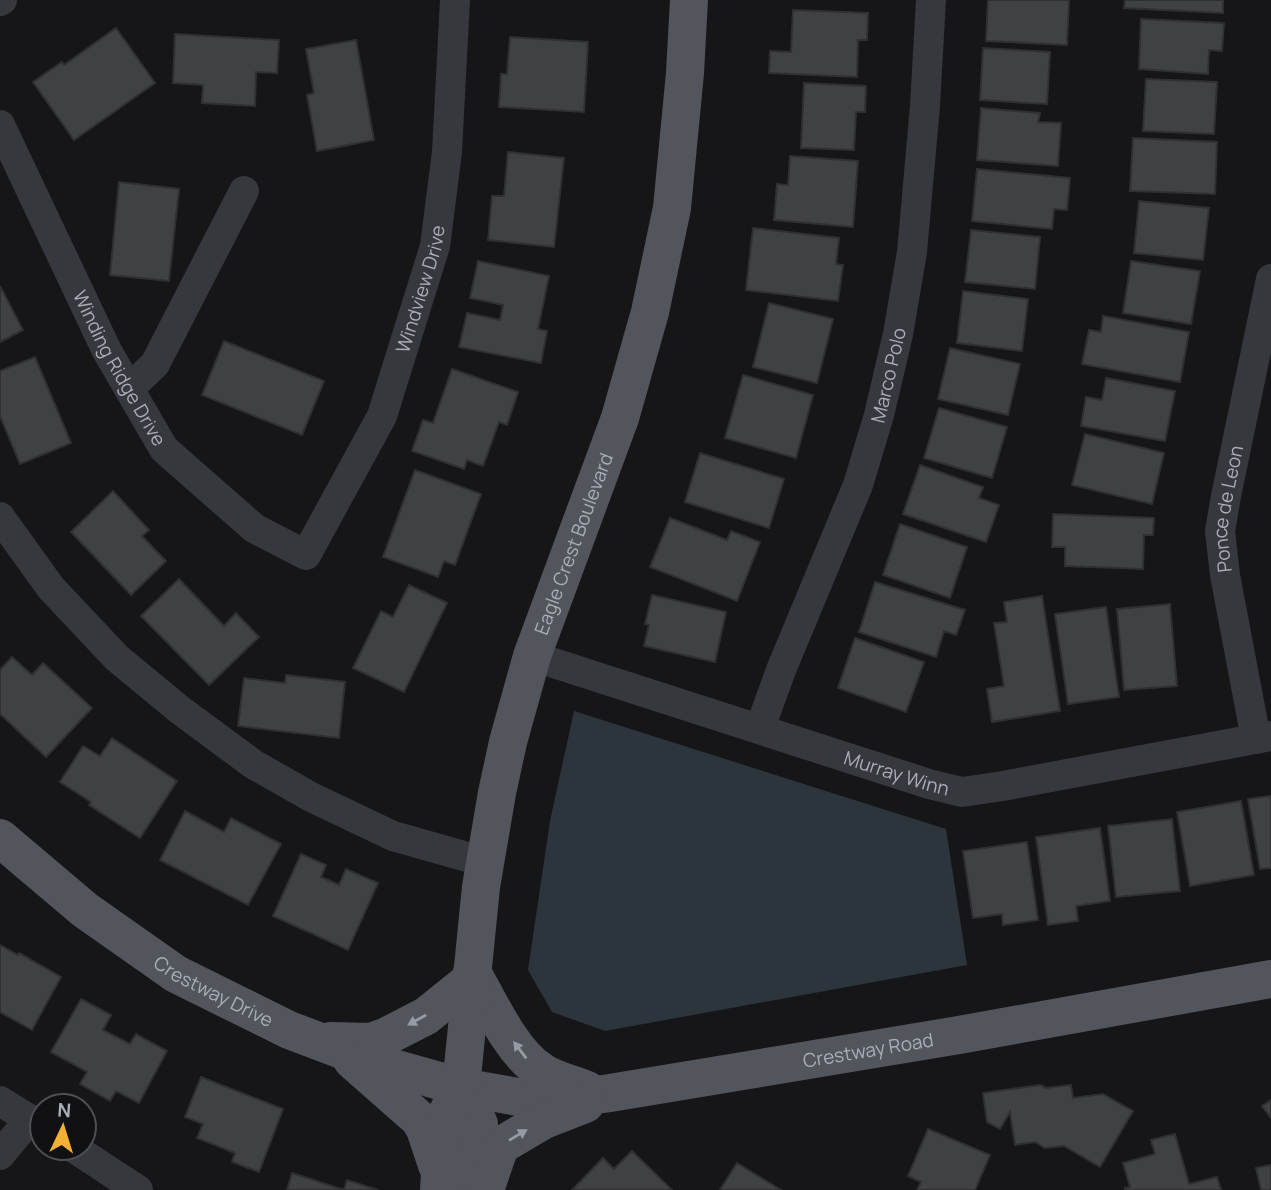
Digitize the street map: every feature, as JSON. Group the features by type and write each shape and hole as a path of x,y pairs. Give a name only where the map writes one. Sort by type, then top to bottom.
{"main road":[{"name":"Eagle Crest Boulevard","path":"439,1182 443,1121 461,1087 485,862 508,742 532,656 620,418 650,312 672,208 689,0"},
{"name":"Crestway Drive","path":"0,838 85,910 176,974 289,1030 379,1063 461,1087"},
{"path":"329,1045 371,1042 387,1036 426,1016 472,976 500,1024 524,1057 542,1072 604,1094"},
{"name":"Crestway Road","path":"461,1087 524,1098 582,1097 959,1035 1271,979"},
{"path":"329,1045 419,1119 425,1129 439,1182"},
{"path":"461,1087 479,1124 475,1190"},
{"path":"485,1190 500,1146 544,1120 604,1094"}],"street":[{"name":"Windview Drive","path":"306,555 382,416 435,246 447,152 455,0"},
{"name":"Marco Polo","path":"760,728 781,670 858,485 879,415 898,334 912,252 931,0"},
{"name":"Winding Ridge Drive","path":"0,125 107,351 164,449 254,528 306,555"},
{"path":"129,389 155,364 244,191"},
{"name":"Ponce de Leon","path":"1264,737 1225,575 1220,531 1271,279"},
{"path":"0,517 51,588 117,658 180,710 253,764 311,797 393,836 485,862"},
{"name":"Murray Winn","path":"532,656 929,784 962,792 1264,737"},
{"path":"0,1101 28,1118"},
{"path":"0,1155 28,1130"},
{"path":"95,1162 138,1190"}],"shaded area":[{"path":"574,711 946,829 967,965 605,1031 552,1012 528,970 550,821"}],"building":[{"path":"988,0 1069,0 1067,45 986,41"},
{"path":"1125,0 1223,0 1223,13 1124,8"},
{"path":"793,10 868,13 867,40 858,40 857,77 769,73 770,51 791,52"},
{"path":"1141,19 1224,23 1222,51 1209,50 1208,74 1139,69"},
{"path":"116,28 155,83 74,140 33,82 62,62 64,65"},
{"path":"175,34 279,40 277,73 256,72 255,106 202,103 203,85 173,83"},
{"path":"510,37 588,42 584,112 499,107 501,74 507,74"},
{"path":"356,40 374,140 317,151 307,95 314,93 306,49"},
{"path":"983,48 1050,52 1047,104 980,100"},
{"path":"1146,79 1217,82 1214,134 1143,131"},
{"path":"804,83 866,86 865,112 856,112 854,150 801,148"},
{"path":"981,108 1040,113 1038,122 1061,123 1058,166 977,160"},
{"path":"1133,138 1217,142 1215,194 1130,191"},
{"path":"508,152 564,158 554,247 488,240 492,196 504,196"},
{"path":"790,156 858,161 853,227 774,220 777,184 788,185"},
{"path":"977,169 1070,178 1067,210 1054,209 1052,229 972,221"},
{"path":"119,182 179,189 169,281 110,275"},
{"path":"1139,201 1209,208 1203,260 1134,253"},
{"path":"753,228 839,238 836,264 843,265 838,301 746,290"},
{"path":"971,230 1040,237 1035,289 965,282"},
{"path":"478,261 549,276 538,329 547,331 541,363 459,347 467,313 500,320 503,305 470,298"},
{"path":"1131,261 1200,271 1191,324 1123,313"},
{"path":"0,286 23,330 0,342"},
{"path":"963,291 1028,299 1022,351 957,343"},
{"path":"769,303 833,319 817,383 753,367"},
{"path":"1103,316 1189,332 1180,382 1082,364 1089,330 1101,332"},
{"path":"224,341 324,381 302,435 202,395"},
{"path":"950,348 1020,364 1008,415 938,399"},
{"path":"35,357 71,443 20,464 0,416 0,371"},
{"path":"452,369 518,392 507,425 499,422 483,466 467,460 464,469 412,451 423,420 433,423"},
{"path":"743,375 813,395 796,458 725,438"},
{"path":"1106,378 1175,391 1165,441 1081,426 1086,397 1102,400"},
{"path":"939,408 1007,427 992,478 924,458"},
{"path":"1085,434 1164,453 1152,504 1072,485"},
{"path":"700,453 784,479 769,528 685,502"},
{"path":"920,465 983,487 979,498 999,505 986,542 903,514"},
{"path":"415,470 481,494 455,565 444,561 438,577 383,557"},
{"path":"113,491 149,530 142,536 166,561 131,595 71,532"},
{"path":"1053,514 1154,518 1153,535 1144,535 1143,569 1065,566 1065,547 1052,547"},
{"path":"670,518 727,540 731,531 760,542 737,601 650,567"},
{"path":"900,524 967,547 950,598 883,575"},
{"path":"179,579 224,626 236,613 259,637 209,685 141,616"},
{"path":"875,582 965,610 956,635 944,631 936,657 859,632"},
{"path":"409,585 447,603 404,692 353,668 381,611 393,617"},
{"path":"652,595 726,612 715,662 644,646 649,625 645,624"},
{"path":"1042,596 1060,711 992,722 987,689 1004,686 994,623 1007,622 1004,602"},
{"path":"1170,604 1177,686 1124,690 1117,609"},
{"path":"1106,607 1119,697 1068,704 1055,614"},
{"path":"855,638 924,662 906,712 838,688"},
{"path":"12,657 32,675 43,663 92,708 46,757 0,714 0,670"},
{"path":"286,675 345,682 339,738 238,726 244,678 285,683"},
{"path":"112,738 177,781 140,838 89,805 91,802 60,782 83,746 100,756"},
{"path":"1271,796 1271,868 1260,869 1248,799"},
{"path":"1241,801 1254,875 1190,886 1177,812"},
{"path":"185,811 224,832 231,818 281,844 248,905 160,860"},
{"path":"1172,819 1180,891 1116,897 1108,826"},
{"path":"1100,828 1110,901 1076,906 1078,921 1048,925 1036,837"},
{"path":"1027,842 1038,920 1003,925 1002,914 973,918 963,851"},
{"path":"301,854 326,865 321,877 339,885 346,869 378,883 348,950 273,916"},
{"path":"0,945 61,977 32,1030 0,1012"},
{"path":"81,999 111,1015 103,1030 130,1044 136,1034 167,1051 139,1103 116,1091 110,1101 80,1084 87,1072 51,1052"},
{"path":"201,1077 283,1109 259,1172 232,1162 235,1153 197,1138 203,1124 185,1117"},
{"path":"1040,1085 1046,1088 1071,1085 1073,1098 1103,1094 1133,1111 1100,1167 1064,1146 1045,1148 1035,1142 1015,1145 1010,1112 1000,1129 987,1122 983,1093"},
{"path":"1271,1100 1271,1118 1262,1106"},
{"path":"928,1129 990,1155 975,1190 917,1190 921,1182 908,1176"},
{"path":"1175,1134 1189,1184 1217,1177 1221,1190 1125,1190 1130,1187 1123,1163 1155,1154 1151,1140"},
{"path":"632,1151 672,1190 572,1190 603,1158 614,1169"},
{"path":"737,1163 781,1190 720,1190"},
{"path":"1271,1165 1271,1190 1261,1190 1256,1168"},
{"path":"292,1173 344,1190 287,1190"},
{"path":"347,1180 378,1190 344,1190"}]}
